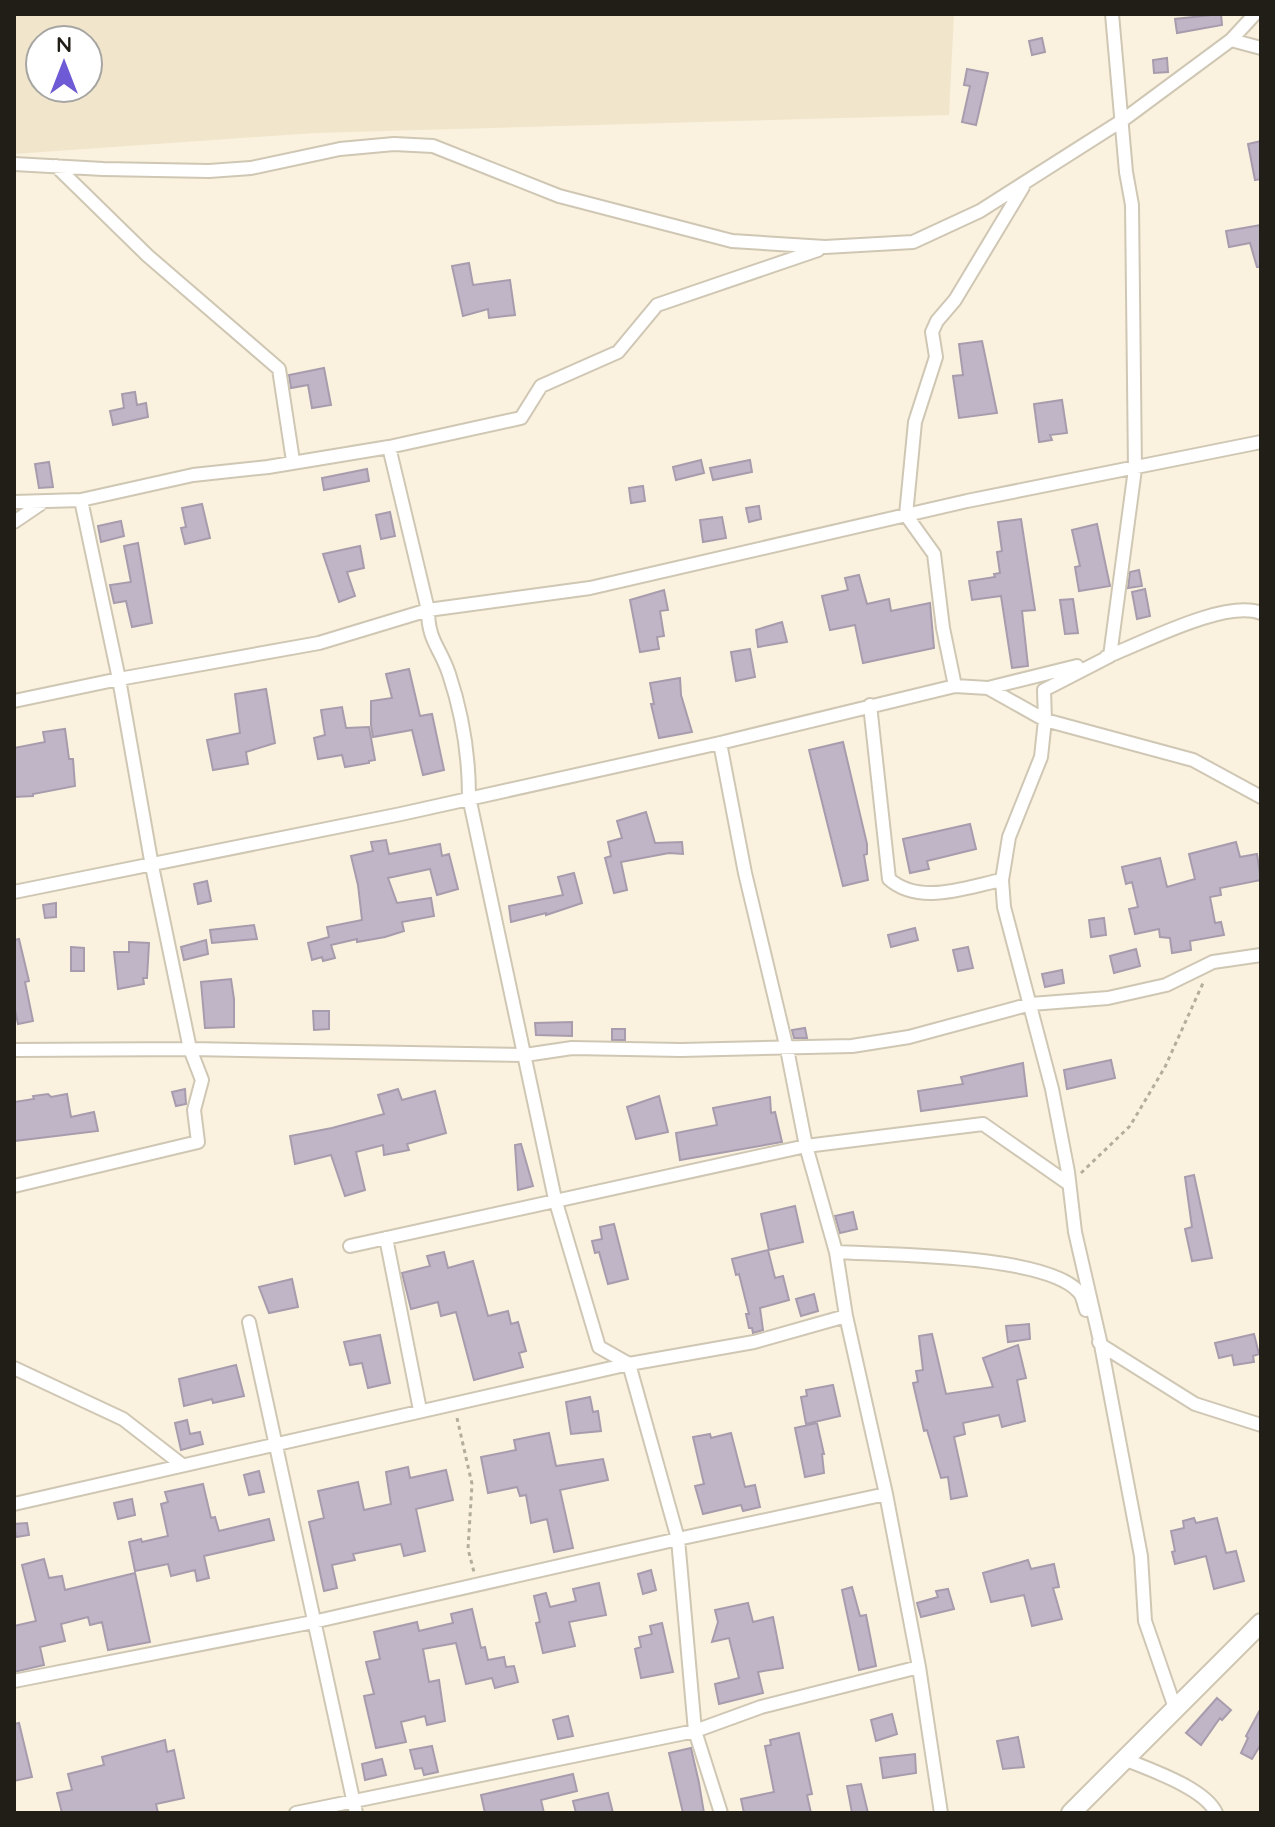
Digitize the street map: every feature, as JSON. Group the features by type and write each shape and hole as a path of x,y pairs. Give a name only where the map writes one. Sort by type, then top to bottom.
{"main road":[{"path":"1071,1813 1261,1623"}],"street":[{"path":"1110,656 1135,469 1132,205 1126,172 1112,14"},
{"path":"14,164 209,171 251,168 340,149 394,144 433,146 559,196 732,241 825,247 913,242 980,211 1123,120 1231,40 1255,14"},
{"path":"1231,40 1261,48"},
{"path":"56,166 148,256 279,369 293,461"},
{"path":"955,686 943,628 934,554 906,515 915,422 936,357 932,332 937,321 955,300 1025,184"},
{"path":"14,502 81,500 193,475 268,467 389,447 521,418 541,386 618,352 657,305 825,247"},
{"path":"14,701 319,643 428,610 590,588 906,515 1261,442"},
{"path":"389,447 428,610 428,630 449,673 459,716 469,766 469,797 555,1199 599,1347 629,1364 678,1539 695,1731 721,1813"},
{"path":"14,1186 198,1142 194,1110 202,1080 190,1049 152,866 119,679 81,500"},
{"path":"14,522 42,503"},
{"path":"1175,1708 1145,1621 1141,1556 1101,1345 1075,1232 1052,1089 1004,907 1002,880 1009,837 1041,757 1044,690 1151,637 1223,612 1252,609 1261,613"},
{"path":"14,892 401,814 720,743 955,686 988,688 1059,672 1110,656"},
{"path":"988,688 1045,720 1193,760 1261,797"},
{"path":"870,705 889,879 900,888 931,894 1002,880"},
{"path":"720,743 745,873 787,1049 806,1146 836,1252 846,1316 886,1494 919,1667 941,1813"},
{"path":"14,1050 190,1049 525,1055 572,1048 787,1049 852,1046 909,1037 1031,1004 1108,998 1166,985 1213,962 1261,955"},
{"path":"350,1246 806,1146 983,1124 1069,1184"},
{"path":"386,1238 420,1410"},
{"path":"836,1252 964,1258 1043,1272 1079,1293 1101,1345 1195,1404 1261,1425"},
{"path":"14,1504 629,1364 754,1342 846,1316"},
{"path":"249,1322 355,1807"},
{"path":"14,1368 123,1419 181,1464"},
{"path":"14,1681 313,1622 886,1494"},
{"path":"296,1813 355,1807 695,1731 761,1707 919,1667"},
{"path":"1124,1759 1167,1776 1198,1795 1216,1813"}],"path":[{"path":"1069,1184 1130,1126 1165,1067 1213,962"},
{"path":"453,1403 472,1484 468,1549 477,1586"}],"shaded area":[{"path":"14,14 954,14 949,115 315,133 14,154"}],"building":[{"path":"1221,14 1222,25 1177,33 1175,19"},
{"path":"1042,38 1045,52 1032,55 1029,41"},
{"path":"1167,58 1168,72 1154,73 1153,60"},
{"path":"967,69 988,73 976,125 962,122 970,86 964,85"},
{"path":"1261,141 1261,179 1255,180 1248,144"},
{"path":"1261,225 1261,267 1257,267 1250,243 1229,247 1226,231"},
{"path":"469,263 473,285 510,280 515,315 489,318 488,309 463,316 452,266"},
{"path":"982,341 997,413 959,418 953,376 963,375 959,344"},
{"path":"324,368 331,405 312,408 308,385 291,388 289,375"},
{"path":"135,392 137,405 146,403 148,417 113,425 110,411 124,408 122,394"},
{"path":"1062,400 1067,433 1050,435 1052,440 1039,442 1034,404"},
{"path":"701,460 704,473 676,480 673,467"},
{"path":"750,460 752,472 713,480 710,468"},
{"path":"49,462 53,487 39,488 35,464"},
{"path":"367,469 369,481 324,490 322,478"},
{"path":"643,486 645,501 631,503 629,488"},
{"path":"202,504 210,538 185,544 181,528 186,527 182,508"},
{"path":"759,506 761,519 749,522 746,508"},
{"path":"390,512 395,536 381,539 376,515"},
{"path":"722,517 726,538 703,542 700,520"},
{"path":"1021,519 1035,610 1022,611 1028,666 1012,668 1001,596 972,600 969,581 995,577 994,574 1000,573 997,552 1002,551 998,522"},
{"path":"121,521 124,536 101,542 98,526"},
{"path":"1097,524 1110,586 1079,591 1075,567 1080,566 1072,530"},
{"path":"138,543 152,623 132,627 126,601 114,603 110,585 131,582 124,546"},
{"path":"360,546 364,568 347,572 355,596 339,602 323,554"},
{"path":"1139,570 1142,586 1128,588 1130,572"},
{"path":"859,575 867,604 889,599 891,611 930,603 934,648 863,663 855,625 830,630 822,596 848,590 845,578"},
{"path":"1145,589 1150,616 1137,619 1132,592"},
{"path":"664,590 668,610 660,611 664,636 657,637 659,649 640,652 630,600"},
{"path":"1073,599 1078,633 1065,634 1060,600"},
{"path":"782,622 787,642 758,647 756,630"},
{"path":"750,649 755,677 736,681 731,652"},
{"path":"409,669 420,716 432,714 444,770 423,775 412,730 373,737 371,725 371,701 392,698 386,674"},
{"path":"680,678 681,695 692,732 659,738 651,704 654,704 650,683"},
{"path":"266,689 275,743 246,752 248,764 213,770 207,740 240,733 235,694"},
{"path":"342,707 346,728 369,727 375,760 345,767 342,755 318,759 314,738 325,735 321,710"},
{"path":"65,729 69,759 73,759 75,786 14,797 14,748 45,742 43,732"},
{"path":"843,742 867,844 867,854 864,855 868,880 843,886 809,750"},
{"path":"646,812 655,843 682,842 683,854 669,853 621,862 627,890 614,893 605,858 611,856 608,842 622,838 617,821"},
{"path":"970,824 976,849 927,861 929,869 910,873 903,839"},
{"path":"386,840 389,854 440,844 442,856 449,854 458,889 437,895 430,869 388,878 397,903 431,898 434,916 402,922 404,931 385,937 331,945 335,958 312,960 308,943 329,937 327,927 362,920 351,856 373,851 371,842"},
{"path":"1236,842 1240,857 1257,854 1261,880 1220,888 1221,895 1210,897 1215,923 1221,922 1224,935 1190,941 1191,950 1172,953 1170,938 1160,937 1159,929 1135,934 1129,909 1138,907 1132,882 1126,884 1122,867 1160,858 1167,887 1195,879 1189,854"},
{"path":"574,873 582,903 511,922 509,906 563,895 558,877"},
{"path":"207,881 211,901 198,904 194,884"},
{"path":"56,903 56,917 45,918 43,905"},
{"path":"1104,918 1106,935 1091,937 1089,920"},
{"path":"254,925 257,939 212,943 210,930"},
{"path":"915,928 918,940 891,947 888,935"},
{"path":"19,939 29,981 25,982 33,1021 18,1024 14,1005 14,940"},
{"path":"206,940 208,954 184,960 181,947"},
{"path":"129,942 149,943 147,978 143,978 144,984 118,989 114,952 129,952"},
{"path":"71,947 84,948 84,971 71,971"},
{"path":"968,947 973,968 958,971 953,950"},
{"path":"1136,949 1140,966 1114,973 1110,956"},
{"path":"1062,970 1064,983 1045,987 1042,974"},
{"path":"231,979 234,1027 205,1028 201,982"},
{"path":"313,1011 329,1011 329,1029 314,1030"},
{"path":"572,1022 572,1036 536,1035 535,1023"},
{"path":"805,1028 807,1038 794,1038 792,1030"},
{"path":"612,1029 625,1029 625,1040 612,1040"},
{"path":"1111,1060 1115,1078 1067,1089 1064,1070"},
{"path":"1023,1063 1027,1096 921,1111 918,1091 963,1084 961,1077"},
{"path":"185,1089 186,1104 176,1106 172,1092"},
{"path":"398,1089 402,1100 435,1091 446,1133 407,1144 409,1150 384,1155 383,1145 356,1152 365,1190 345,1196 331,1155 295,1164 290,1136 384,1114 378,1095"},
{"path":"48,1094 51,1097 67,1094 71,1117 94,1112 98,1131 14,1141 14,1102"},
{"path":"659,1096 668,1132 636,1139 627,1107"},
{"path":"770,1097 771,1113 775,1112 782,1142 680,1160 676,1133 717,1125 713,1108"},
{"path":"521,1144 533,1186 518,1190 515,1145"},
{"path":"1194,1175 1212,1258 1192,1261 1185,1229 1192,1227 1185,1177"},
{"path":"795,1206 803,1242 769,1250 761,1214"},
{"path":"853,1212 857,1229 840,1233 835,1216"},
{"path":"614,1224 628,1279 608,1284 599,1252 595,1253 592,1241 602,1239 600,1227"},
{"path":"768,1250 775,1278 783,1276 789,1300 760,1308 763,1330 753,1333 749,1328 746,1314 749,1314 739,1274 736,1275 732,1259"},
{"path":"444,1252 448,1268 473,1261 488,1316 508,1311 511,1324 518,1322 526,1351 519,1353 523,1367 474,1380 456,1312 441,1316 438,1302 411,1309 402,1273 430,1266 427,1256"},
{"path":"292,1279 298,1307 269,1313 259,1287"},
{"path":"814,1294 818,1311 801,1316 796,1299"},
{"path":"1029,1324 1030,1339 1008,1342 1006,1326"},
{"path":"932,1334 946,1394 993,1387 983,1358 1018,1345 1026,1378 1017,1380 1025,1421 1002,1427 999,1415 963,1423 965,1434 954,1437 967,1496 951,1499 948,1477 941,1478 927,1430 924,1431 913,1383 918,1382 916,1371 923,1370 919,1336"},
{"path":"1254,1334 1259,1354 1253,1356 1254,1362 1234,1365 1232,1355 1219,1358 1215,1343"},
{"path":"380,1335 390,1383 368,1388 362,1363 350,1365 344,1342"},
{"path":"236,1365 244,1396 184,1406 179,1379"},
{"path":"833,1385 840,1416 806,1424 801,1397 807,1396 806,1390"},
{"path":"590,1397 593,1412 598,1411 601,1431 571,1434 566,1402"},
{"path":"187,1420 190,1434 200,1432 203,1444 181,1450 175,1423"},
{"path":"817,1423 824,1454 824,1473 805,1477 795,1428"},
{"path":"549,1433 556,1466 603,1459 608,1480 560,1490 573,1548 554,1552 547,1519 531,1523 526,1495 520,1496 517,1487 488,1493 481,1457 516,1450 514,1440"},
{"path":"731,1433 745,1487 755,1485 760,1507 743,1511 741,1505 703,1514 695,1486 704,1484 693,1437 710,1434 711,1438"},
{"path":"408,1467 410,1478 446,1470 453,1500 416,1509 425,1551 404,1556 401,1544 353,1554 355,1560 332,1565 337,1588 324,1591 309,1522 324,1518 318,1491 358,1482 364,1510 391,1504 386,1472"},
{"path":"259,1471 264,1492 249,1495 244,1475"},
{"path":"203,1484 211,1518 215,1517 219,1531 269,1519 274,1540 204,1556 209,1578 197,1581 195,1570 171,1576 168,1564 135,1571 129,1542 168,1536 161,1504 168,1502 165,1492"},
{"path":"132,1499 135,1515 118,1519 114,1503"},
{"path":"1194,1518 1196,1523 1217,1518 1226,1553 1236,1551 1244,1581 1214,1589 1206,1556 1175,1564 1171,1531 1184,1528 1183,1521"},
{"path":"27,1523 29,1535 16,1537 14,1524"},
{"path":"44,1559 49,1578 62,1576 65,1590 135,1573 150,1642 108,1650 102,1622 90,1625 88,1617 61,1624 65,1641 40,1647 44,1665 14,1672 14,1626 36,1621 22,1565"},
{"path":"1028,1560 1031,1569 1054,1564 1059,1587 1053,1588 1062,1619 1032,1626 1024,1595 991,1602 983,1573"},
{"path":"651,1570 656,1590 643,1594 638,1574"},
{"path":"599,1583 606,1615 569,1622 575,1646 543,1653 534,1596 546,1593 550,1607 576,1601 573,1589"},
{"path":"852,1587 860,1616 866,1615 876,1666 859,1670 842,1590"},
{"path":"948,1589 954,1609 921,1617 917,1603 938,1597 936,1591"},
{"path":"748,1603 753,1622 773,1617 783,1668 758,1672 763,1693 719,1704 715,1684 739,1678 729,1638 712,1642 718,1622 715,1610"},
{"path":"472,1609 481,1648 485,1647 488,1660 504,1657 506,1667 514,1666 518,1682 495,1688 492,1678 466,1684 456,1643 423,1649 429,1682 439,1680 445,1721 427,1725 425,1716 401,1722 406,1742 376,1748 364,1696 374,1694 366,1662 380,1659 374,1632 417,1622 419,1631 453,1623 451,1614"},
{"path":"662,1623 673,1672 641,1678 635,1649 641,1647 639,1637 652,1634 650,1626"},
{"path":"1217,1698 1231,1710 1222,1720 1220,1718 1201,1745 1186,1733"},
{"path":"1261,1708 1261,1744 1252,1759 1241,1753"},
{"path":"892,1714 897,1734 876,1741 871,1720"},
{"path":"568,1716 573,1736 558,1739 553,1720"},
{"path":"19,1723 32,1777 14,1781 14,1724"},
{"path":"799,1733 812,1794 807,1795 811,1813 744,1813 741,1799 774,1792 765,1746 771,1745 770,1740"},
{"path":"1018,1737 1024,1767 1003,1769 997,1741"},
{"path":"165,1740 167,1752 174,1750 184,1798 156,1804 158,1813 62,1813 57,1793 72,1790 68,1774 104,1765 102,1757"},
{"path":"432,1746 438,1772 424,1775 422,1768 415,1769 410,1750"},
{"path":"691,1748 704,1813 683,1813 669,1753"},
{"path":"915,1754 916,1773 883,1778 880,1758"},
{"path":"382,1759 386,1775 365,1780 362,1764"},
{"path":"573,1774 577,1791 541,1800 544,1813 485,1813 481,1795"},
{"path":"861,1784 868,1813 852,1813 847,1786"},
{"path":"608,1793 613,1813 576,1813 573,1801"}]}
